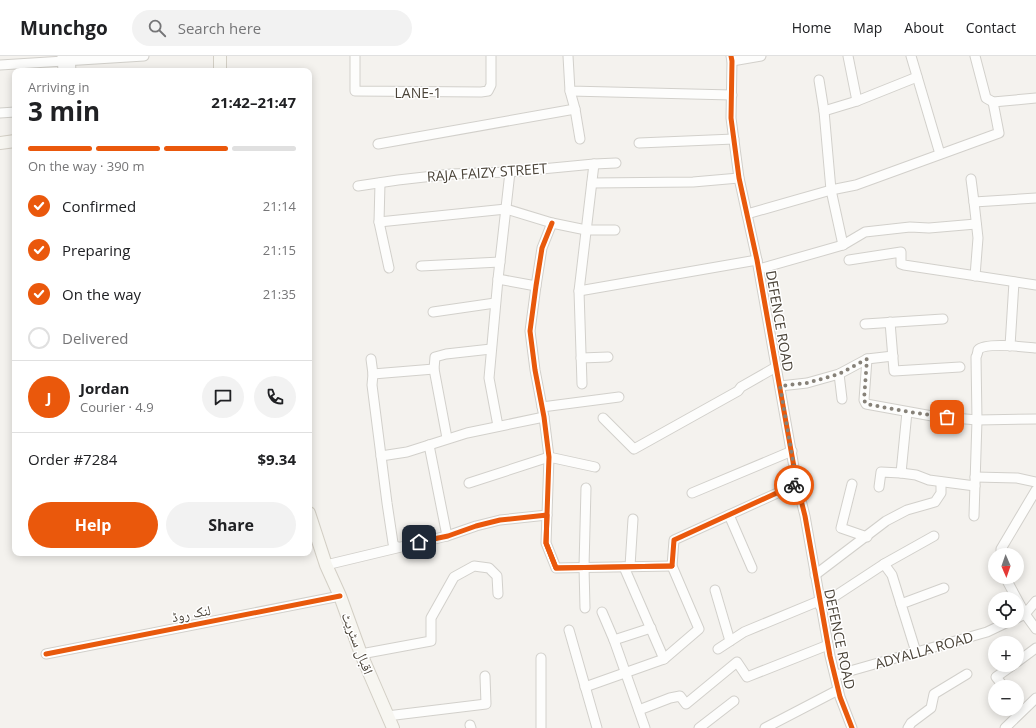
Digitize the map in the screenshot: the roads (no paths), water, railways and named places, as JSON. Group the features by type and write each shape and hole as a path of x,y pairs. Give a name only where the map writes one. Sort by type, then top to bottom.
{"street":[{"path":"0,65 66,58 144,56"},
{"path":"220,56 220,68"},
{"name":"LANE-1","path":"355,56 355,91 481,92 488,91 491,85 491,56"},
{"path":"568,56 570,91 575,109 580,139"},
{"path":"732,59 761,56"},
{"path":"848,56 857,101"},
{"path":"911,56 940,154"},
{"path":"975,56 986,98 993,102 1036,98"},
{"path":"64,68 66,58"},
{"path":"66,58 69,68"},
{"name":"DEFENCE ROAD","path":"732,59 731,118 739,178 757,260 797,484 828,645 836,675 838,690 851,728"},
{"path":"824,111 857,101 917,77"},
{"path":"819,80 824,111 831,190 843,245"},
{"path":"570,91 732,94"},
{"path":"747,214 831,190 856,185 999,133 993,102"},
{"path":"378,144 575,109"},
{"path":"0,113 12,112"},
{"path":"639,143 734,140"},
{"path":"0,143 12,142"},
{"name":"RAJA FAIZY STREET","path":"358,186 451,174 510,172 616,163"},
{"path":"582,384 579,291 594,164"},
{"path":"498,426 489,378 510,172"},
{"path":"592,183 693,182 739,178"},
{"path":"971,179 978,238 975,276"},
{"path":"380,183 379,222 389,268"},
{"path":"974,202 1036,198"},
{"path":"379,222 506,209 552,223 586,230 615,230"},
{"path":"552,223 542,248 530,331 549,457 546,543 556,568 672,566"},
{"path":"758,269 843,245 865,232 910,227 929,228 976,224"},
{"path":"849,260 901,252 901,264 904,265 1036,285"},
{"path":"579,291 757,260"},
{"path":"421,266 500,262"},
{"path":"498,279 536,286"},
{"path":"1010,346 1014,282"},
{"path":"433,312 496,303"},
{"path":"865,324 943,319"},
{"path":"890,322 894,371 960,367"},
{"path":"974,516 976,356 978,351 982,348 1010,346 1036,348"},
{"path":"447,438 434,369 435,357 446,354 491,349"},
{"path":"780,386 807,383 839,374 867,359 893,356"},
{"path":"581,358 608,357"},
{"path":"371,359 372,385 387,503 393,543 398,547"},
{"path":"867,359 864,400 866,404 932,416 976,420 1036,418"},
{"path":"603,418 634,449 776,367"},
{"path":"372,374 434,369"},
{"path":"839,374 842,399"},
{"path":"542,407 619,397"},
{"path":"901,473 907,412"},
{"path":"381,456 407,452 447,438 544,417"},
{"path":"429,445 448,536"},
{"path":"692,493 792,451"},
{"path":"469,483 549,457 595,467"},
{"path":"880,487 881,472 916,475 929,480 941,482 1017,478 1036,482"},
{"path":"815,575 886,522 907,510 935,502 941,493 941,482"},
{"path":"585,687 664,659 699,629 686,602 672,566 674,540 797,484"},
{"path":"852,484 841,528 866,537"},
{"path":"585,608 584,567 586,488"},
{"path":"1002,548 1036,490"},
{"path":"326,565 448,536 476,526 500,520 547,515"},
{"path":"728,515 752,568"},
{"path":"633,520 627,566 664,659"},
{"name":"اقبال سٹریٹ","path":"312,522 326,565 340,596 361,654 392,728"},
{"path":"718,649 744,632 820,603 934,536"},
{"path":"884,564 892,575 916,652"},
{"path":"361,654 431,641 431,618 454,577 474,566 489,568 497,576 498,594"},
{"path":"901,604 944,588"},
{"path":"715,590 730,641"},
{"name":"لنک روڈ","path":"46,654 340,596"},
{"path":"1024,613 1036,601"},
{"path":"602,612 626,672 645,728"},
{"path":"1024,619 1036,629"},
{"path":"614,640 651,628"},
{"name":"ADYALLA ROAD","path":"836,675 987,632 995,628"},
{"path":"569,630 597,728"},
{"path":"639,710 670,698 680,696 686,704 737,662 747,677 828,645"},
{"path":"1024,657 1036,648"},
{"path":"541,658 541,728"},
{"path":"998,680 996,677 1003,672"},
{"path":"908,728 911,723 931,708 934,694 967,674"},
{"path":"387,716 486,704 486,676"},
{"path":"765,728 838,690"},
{"path":"699,728 734,700"},
{"path":"1024,708 1035,700"},
{"path":"1005,728 1016,716"}]}
